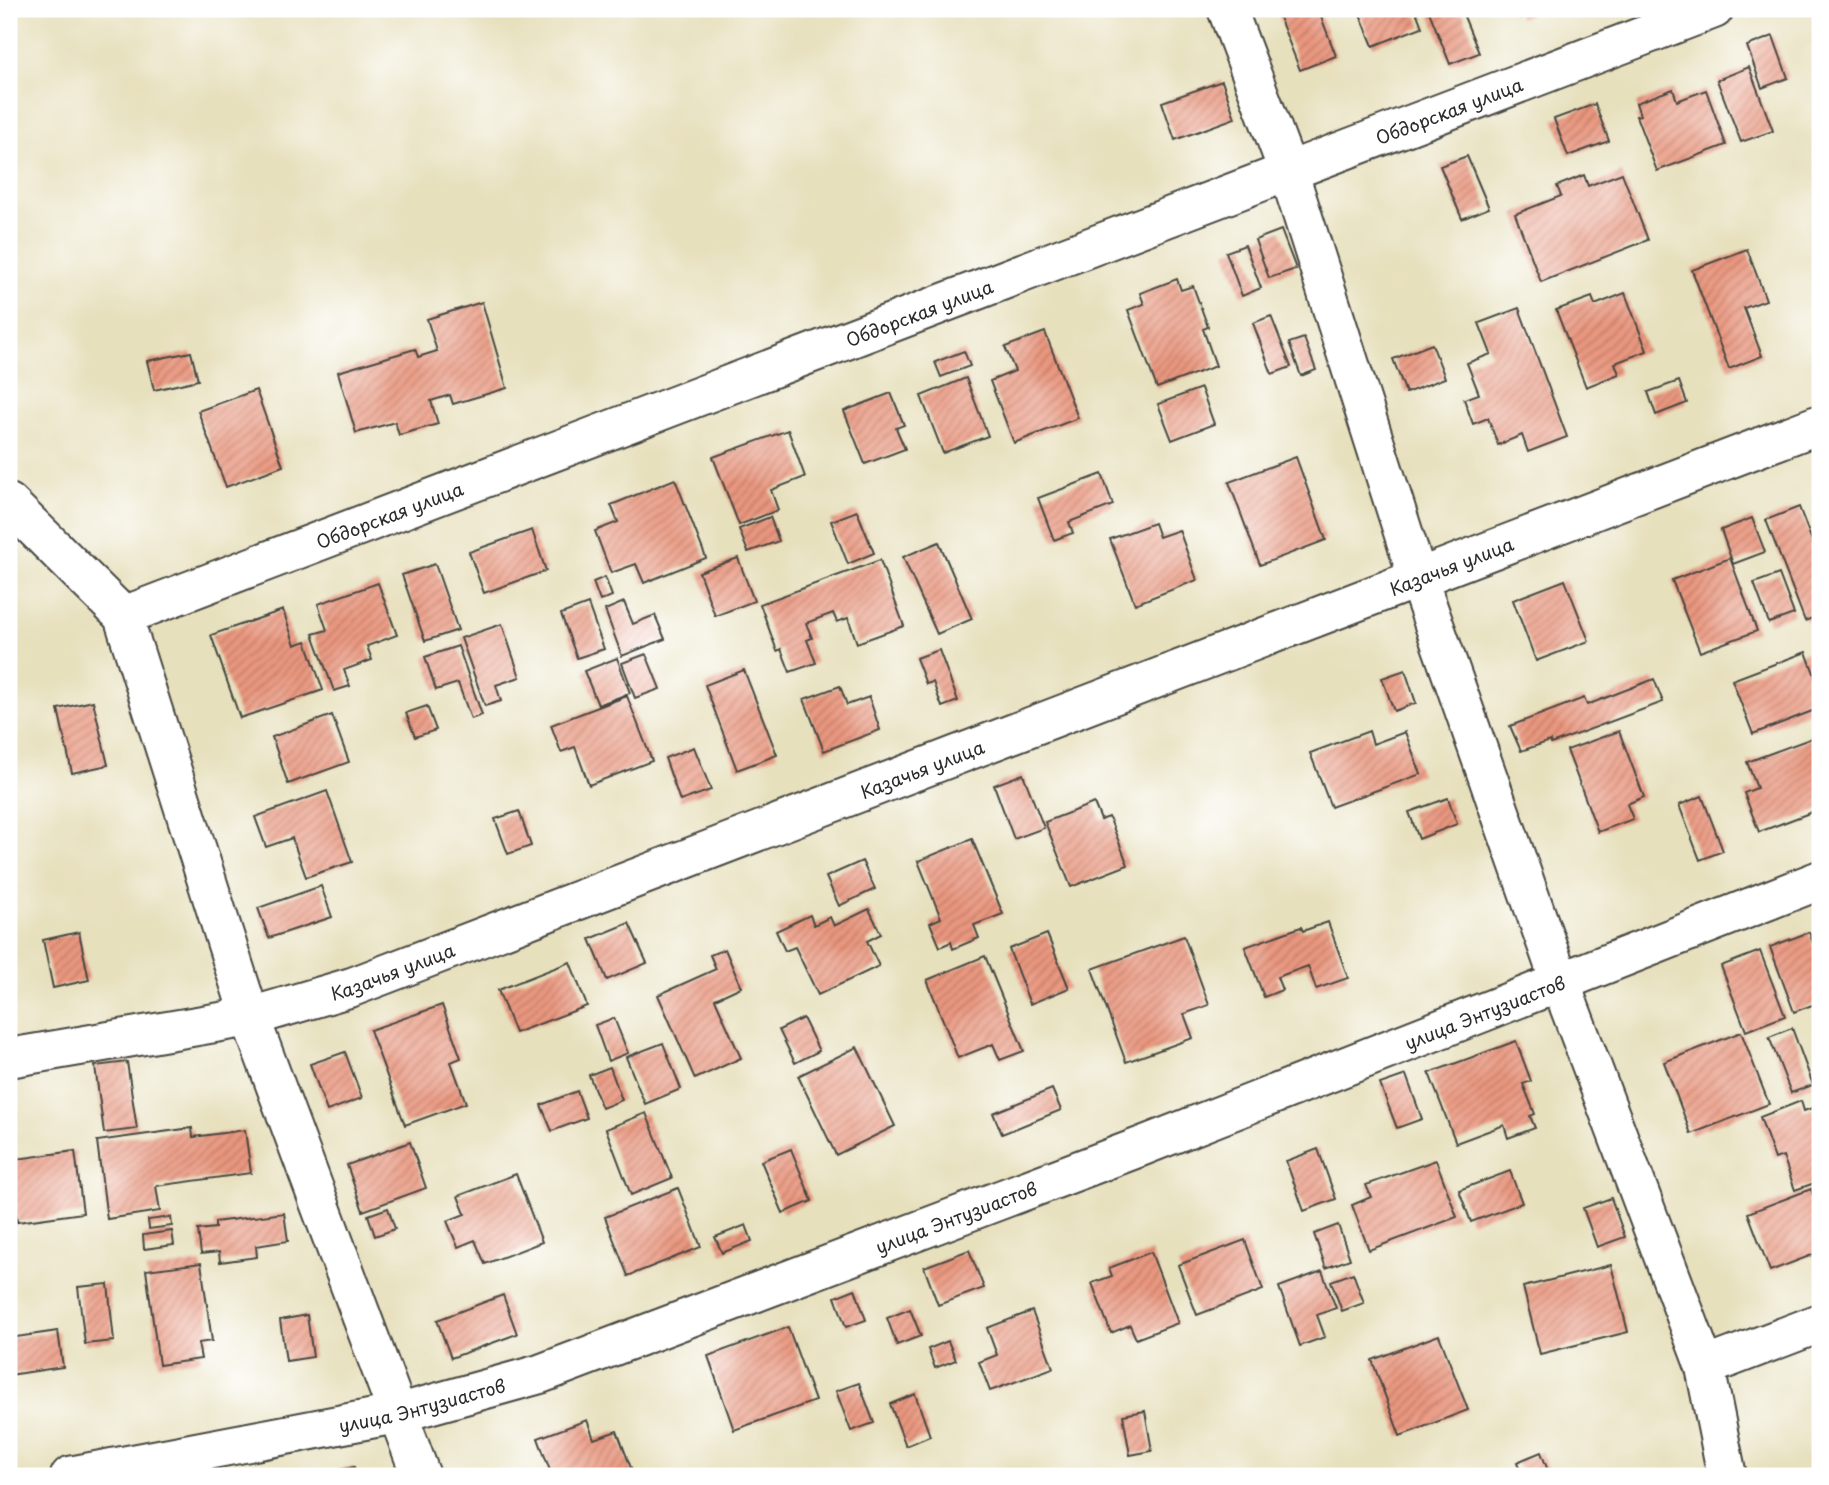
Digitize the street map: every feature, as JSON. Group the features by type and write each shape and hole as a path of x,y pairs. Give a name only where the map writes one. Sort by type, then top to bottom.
{"street":[{"path":"1227,9 1289,173 1418,579 1560,982 1705,1367 1727,1476"},
{"name":"Обдорская улица","path":"123,616 1714,9"},
{"name":"Казачья улица","path":"9,1058 250,1017 352,987 1820,424"},
{"path":"9,503 123,616 250,1017 421,1476"},
{"name":"улица Энтузиастов","path":"70,1476 396,1414 540,1374 1152,1142 1820,880"},
{"path":"1705,1367 1820,1323"}],"building":[{"path":"1276,9 1318,9 1336,56 1300,70"},
{"path":"1358,9 1415,9 1422,27 1373,46"},
{"path":"1428,9 1461,9 1479,53 1450,64"},
{"path":"1516,9 1543,9 1520,18"},
{"path":"1773,36 1788,78 1762,88 1747,46"},
{"path":"1749,67 1773,131 1741,142 1717,80"},
{"path":"1222,81 1235,118 1175,140 1162,102"},
{"path":"1673,89 1677,101 1706,90 1726,145 1657,171 1636,116 1640,115 1636,103"},
{"path":"1595,104 1609,141 1568,156 1554,119"},
{"path":"1467,156 1489,208 1462,219 1440,166"},
{"path":"1622,173 1648,240 1541,282 1515,214 1561,196 1557,186 1584,175 1588,186"},
{"path":"1281,230 1296,269 1269,278 1255,240"},
{"path":"1245,245 1261,288 1242,296 1226,252"},
{"path":"1747,249 1766,300 1744,308 1762,356 1729,369 1692,270"},
{"path":"1177,279 1181,290 1193,286 1208,327 1203,329 1216,366 1157,388 1128,310 1144,304 1140,293"},
{"path":"1625,293 1647,351 1615,363 1619,374 1586,387 1556,310 1592,297 1595,305"},
{"path":"482,302 507,388 453,404 450,395 431,401 438,424 399,435 395,422 356,433 338,372 415,349 418,357 437,351 427,319"},
{"path":"1519,308 1567,437 1528,452 1522,435 1498,445 1488,418 1473,424 1464,399 1479,394 1467,363 1491,354 1479,323"},
{"path":"1271,316 1291,367 1272,374 1253,323"},
{"path":"1045,332 1078,418 1014,443 990,381 1015,371 1005,347"},
{"path":"1304,338 1316,370 1301,376 1289,343"},
{"path":"1432,344 1445,378 1406,393 1393,359"},
{"path":"964,351 970,366 941,377 935,362"},
{"path":"191,352 198,380 154,390 147,361"},
{"path":"966,378 988,436 943,453 921,396"},
{"path":"1679,381 1687,403 1656,415 1648,392"},
{"path":"1201,388 1214,424 1172,440 1158,404"},
{"path":"256,390 283,466 226,487 198,411"},
{"path":"891,393 904,425 896,428 905,449 865,464 844,411"},
{"path":"788,430 805,477 771,490 778,510 739,525 713,457"},
{"path":"1296,457 1326,540 1260,565 1229,482"},
{"path":"1102,474 1113,505 1069,522 1073,533 1054,540 1038,498"},
{"path":"675,479 706,558 644,583 636,564 611,573 595,531 618,522 611,505"},
{"path":"1799,507 1820,562 1820,615 1805,621 1766,520"},
{"path":"857,511 874,553 848,564 831,521"},
{"path":"770,517 779,541 748,552 739,529"},
{"path":"1752,518 1765,552 1733,564 1721,530"},
{"path":"1154,523 1159,537 1179,530 1197,580 1135,604 1110,539"},
{"path":"532,530 546,571 484,593 469,552"},
{"path":"939,542 972,619 937,634 903,557"},
{"path":"738,558 754,601 715,616 699,572"},
{"path":"1730,558 1757,631 1700,652 1672,580"},
{"path":"880,560 904,626 857,643 848,618 837,622 833,613 806,623 812,638 807,640 816,663 790,672 781,649 777,651 760,604"},
{"path":"435,564 458,630 425,641 402,575"},
{"path":"1779,574 1794,614 1769,623 1754,583"},
{"path":"605,577 612,596 600,601 593,582"},
{"path":"1565,580 1589,641 1536,661 1513,600"},
{"path":"378,583 397,635 367,646 372,660 344,670 350,686 334,691 313,634 327,630 318,604"},
{"path":"624,602 633,624 655,615 665,639 622,656 605,610"},
{"path":"588,604 604,649 577,658 561,614"},
{"path":"283,610 295,645 306,641 323,690 240,718 211,635"},
{"path":"502,624 520,677 496,685 501,701 485,706 461,638"},
{"path":"458,646 482,715 471,719 458,683 436,690 425,657"},
{"path":"939,650 958,701 942,707 933,682 926,684 916,658"},
{"path":"1806,652 1820,689 1820,708 1753,734 1732,680"},
{"path":"646,654 660,689 635,698 622,663"},
{"path":"617,658 630,693 598,705 584,671"},
{"path":"744,670 777,755 737,770 705,685"},
{"path":"1405,670 1416,703 1394,711 1382,678"},
{"path":"9,675 16,714 9,715"},
{"path":"1654,679 1663,702 1551,744 1550,741 1521,751 1510,726 1584,698 1587,705"},
{"path":"840,686 847,705 869,697 880,730 824,751 804,699"},
{"path":"627,696 652,761 589,785 575,747 561,752 551,725"},
{"path":"93,701 108,765 72,773 58,709"},
{"path":"427,706 436,730 415,737 406,713"},
{"path":"332,715 349,762 288,784 272,737"},
{"path":"1369,731 1373,744 1405,732 1421,774 1331,807 1310,753"},
{"path":"1619,731 1644,797 1627,804 1633,819 1598,832 1567,750"},
{"path":"1815,737 1820,751 1820,809 1759,832 1744,793 1757,788 1747,762"},
{"path":"694,747 711,790 680,801 665,758"},
{"path":"1023,774 1044,828 1014,839 994,785"},
{"path":"327,791 352,862 306,877 292,838 266,847 255,817"},
{"path":"1702,796 1723,851 1700,860 1679,805"},
{"path":"1448,798 1457,824 1419,839 1409,812"},
{"path":"1094,803 1101,820 1109,817 1128,865 1071,887 1045,822"},
{"path":"519,811 531,846 508,854 495,819"},
{"path":"972,839 1003,914 974,925 979,938 953,949 951,942 940,947 930,923 941,918 918,861"},
{"path":"862,861 875,889 839,906 826,877"},
{"path":"321,886 332,917 269,938 258,908"},
{"path":"869,909 881,934 867,941 879,966 818,995 795,947 785,951 776,931 810,915 814,925 830,917 834,926"},
{"path":"1328,922 1348,978 1316,989 1308,966 1277,977 1282,990 1264,997 1245,947 1301,927 1303,931"},
{"path":"629,923 647,963 607,980 590,939"},
{"path":"79,932 89,980 53,988 43,940"},
{"path":"1809,932 1820,962 1820,1002 1794,1012 1770,947"},
{"path":"1047,934 1069,988 1030,1004 1009,949"},
{"path":"1184,936 1209,1005 1184,1014 1193,1038 1126,1062 1092,969"},
{"path":"725,949 741,987 715,999 741,1058 695,1079 658,995 716,969 710,955"},
{"path":"1760,951 1785,1016 1746,1031 1721,966"},
{"path":"985,956 1024,1051 1000,1060 993,1044 958,1058 927,980"},
{"path":"570,962 587,1006 515,1033 498,990"},
{"path":"442,1005 461,1058 451,1062 466,1103 405,1125 370,1030"},
{"path":"614,1018 628,1053 608,1061 595,1025"},
{"path":"803,1018 819,1051 795,1063 779,1030"},
{"path":"1792,1028 1813,1085 1791,1093 1769,1037"},
{"path":"1741,1032 1769,1104 1691,1134 1664,1062"},
{"path":"1516,1041 1531,1081 1523,1084 1535,1114 1530,1116 1535,1128 1508,1138 1504,1125 1456,1143 1429,1073"},
{"path":"663,1043 681,1089 645,1104 626,1057"},
{"path":"857,1047 895,1126 836,1155 798,1076"},
{"path":"345,1052 362,1098 327,1111 310,1064"},
{"path":"127,1062 137,1129 104,1133 95,1066"},
{"path":"610,1067 622,1100 602,1108 589,1075"},
{"path":"1406,1075 1422,1119 1397,1128 1380,1084"},
{"path":"1052,1089 1061,1110 1002,1134 993,1113"},
{"path":"577,1091 587,1118 552,1131 541,1105"},
{"path":"1801,1101 1804,1111 1815,1107 1820,1121 1820,1181 1795,1190 1783,1156 1775,1159 1760,1117"},
{"path":"646,1113 672,1178 631,1195 606,1129"},
{"path":"192,1128 193,1137 245,1130 251,1173 156,1186 160,1211 107,1219 97,1141"},
{"path":"410,1142 426,1188 363,1211 347,1165"},
{"path":"791,1149 812,1201 783,1213 761,1161"},
{"path":"1318,1149 1336,1199 1304,1211 1286,1161"},
{"path":"75,1151 83,1213 17,1222 9,1160"},
{"path":"1436,1160 1457,1217 1369,1250 1352,1205 1371,1197 1366,1185"},
{"path":"1510,1171 1522,1203 1471,1222 1459,1190"},
{"path":"516,1174 542,1242 485,1264 475,1240 458,1247 447,1221 465,1214 458,1196"},
{"path":"678,1188 701,1247 628,1276 605,1217"},
{"path":"1811,1189 1814,1198 1820,1196 1820,1252 1770,1271 1748,1213"},
{"path":"1611,1198 1625,1237 1597,1247 1583,1208"},
{"path":"388,1208 395,1229 375,1236 368,1215"},
{"path":"284,1213 288,1241 256,1246 257,1257 220,1262 219,1252 201,1254 198,1230 215,1228 215,1222"},
{"path":"171,1217 172,1226 149,1229 148,1220"},
{"path":"746,1225 752,1241 722,1253 715,1237"},
{"path":"1338,1225 1350,1259 1326,1268 1314,1234"},
{"path":"172,1231 174,1245 144,1249 143,1235"},
{"path":"1245,1240 1263,1290 1197,1315 1178,1265"},
{"path":"969,1250 984,1288 938,1305 924,1267"},
{"path":"1151,1252 1178,1323 1136,1339 1130,1325 1111,1333 1092,1283 1112,1276 1109,1268"},
{"path":"201,1263 212,1341 198,1343 201,1359 159,1365 146,1270"},
{"path":"1611,1265 1628,1332 1540,1354 1523,1287"},
{"path":"1322,1271 1336,1308 1317,1315 1325,1337 1300,1346 1279,1287"},
{"path":"1353,1273 1364,1303 1342,1311 1331,1281"},
{"path":"108,1284 114,1341 85,1344 78,1287"},
{"path":"855,1289 866,1320 846,1327 835,1297"},
{"path":"503,1295 517,1334 451,1358 437,1320"},
{"path":"910,1309 921,1336 897,1345 887,1318"},
{"path":"1032,1311 1053,1368 990,1391 979,1362 997,1355 987,1328"},
{"path":"307,1315 313,1357 286,1361 280,1320"},
{"path":"788,1327 815,1401 734,1430 708,1356"},
{"path":"58,1331 63,1367 9,1375 9,1338"},
{"path":"1439,1335 1468,1410 1400,1436 1372,1360"},
{"path":"948,1341 956,1360 935,1368 928,1349"},
{"path":"859,1383 874,1423 851,1431 836,1391"},
{"path":"915,1394 930,1436 906,1446 890,1404"},
{"path":"1145,1411 1152,1451 1130,1455 1123,1415"},
{"path":"587,1420 594,1439 617,1431 634,1476 552,1476 538,1438"},
{"path":"1541,1452 1550,1476 1522,1476 1517,1462"},
{"path":"354,1467 356,1476 313,1476 313,1475"}]}
